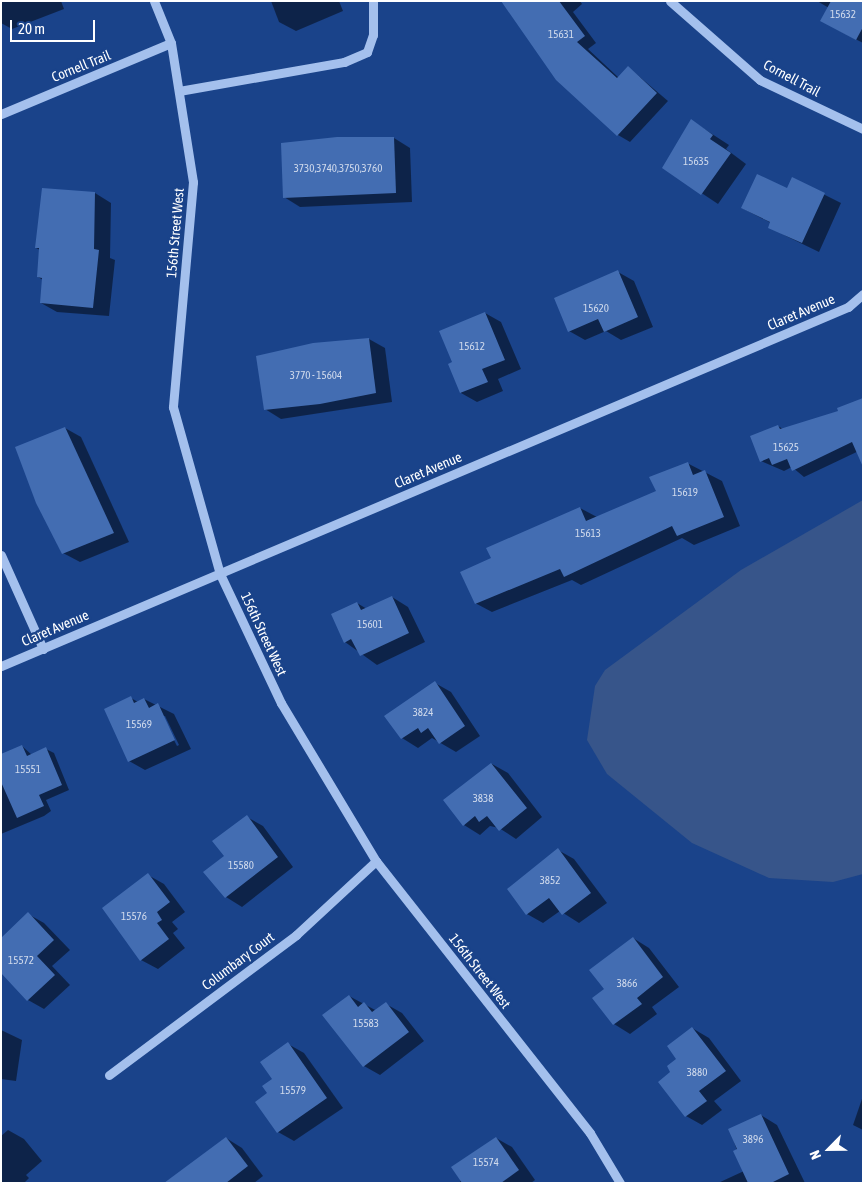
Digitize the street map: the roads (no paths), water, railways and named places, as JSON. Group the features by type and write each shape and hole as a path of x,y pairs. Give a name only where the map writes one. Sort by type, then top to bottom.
{"street":[{"name":"156th Street West","path":"154,1 171,44 193,182 173,407 220,574 281,704 376,862 590,1133 620,1183"},
{"path":"179,91 344,62 367,52 373,35 373,1"},
{"name":"Cornell Trail","path":"670,1 760,80 863,129"},
{"name":"Cornell Trail","path":"1,114 171,44"},
{"name":"Claret Avenue","path":"1,666 848,307 863,294"},
{"path":"1,555 42,649"},
{"name":"Columbary Court","path":"109,1075 296,934 376,862"}],"water":[{"path":"863,500 863,874 833,882 769,878 692,843 607,774 587,740 595,686 605,670 741,570"}]}
